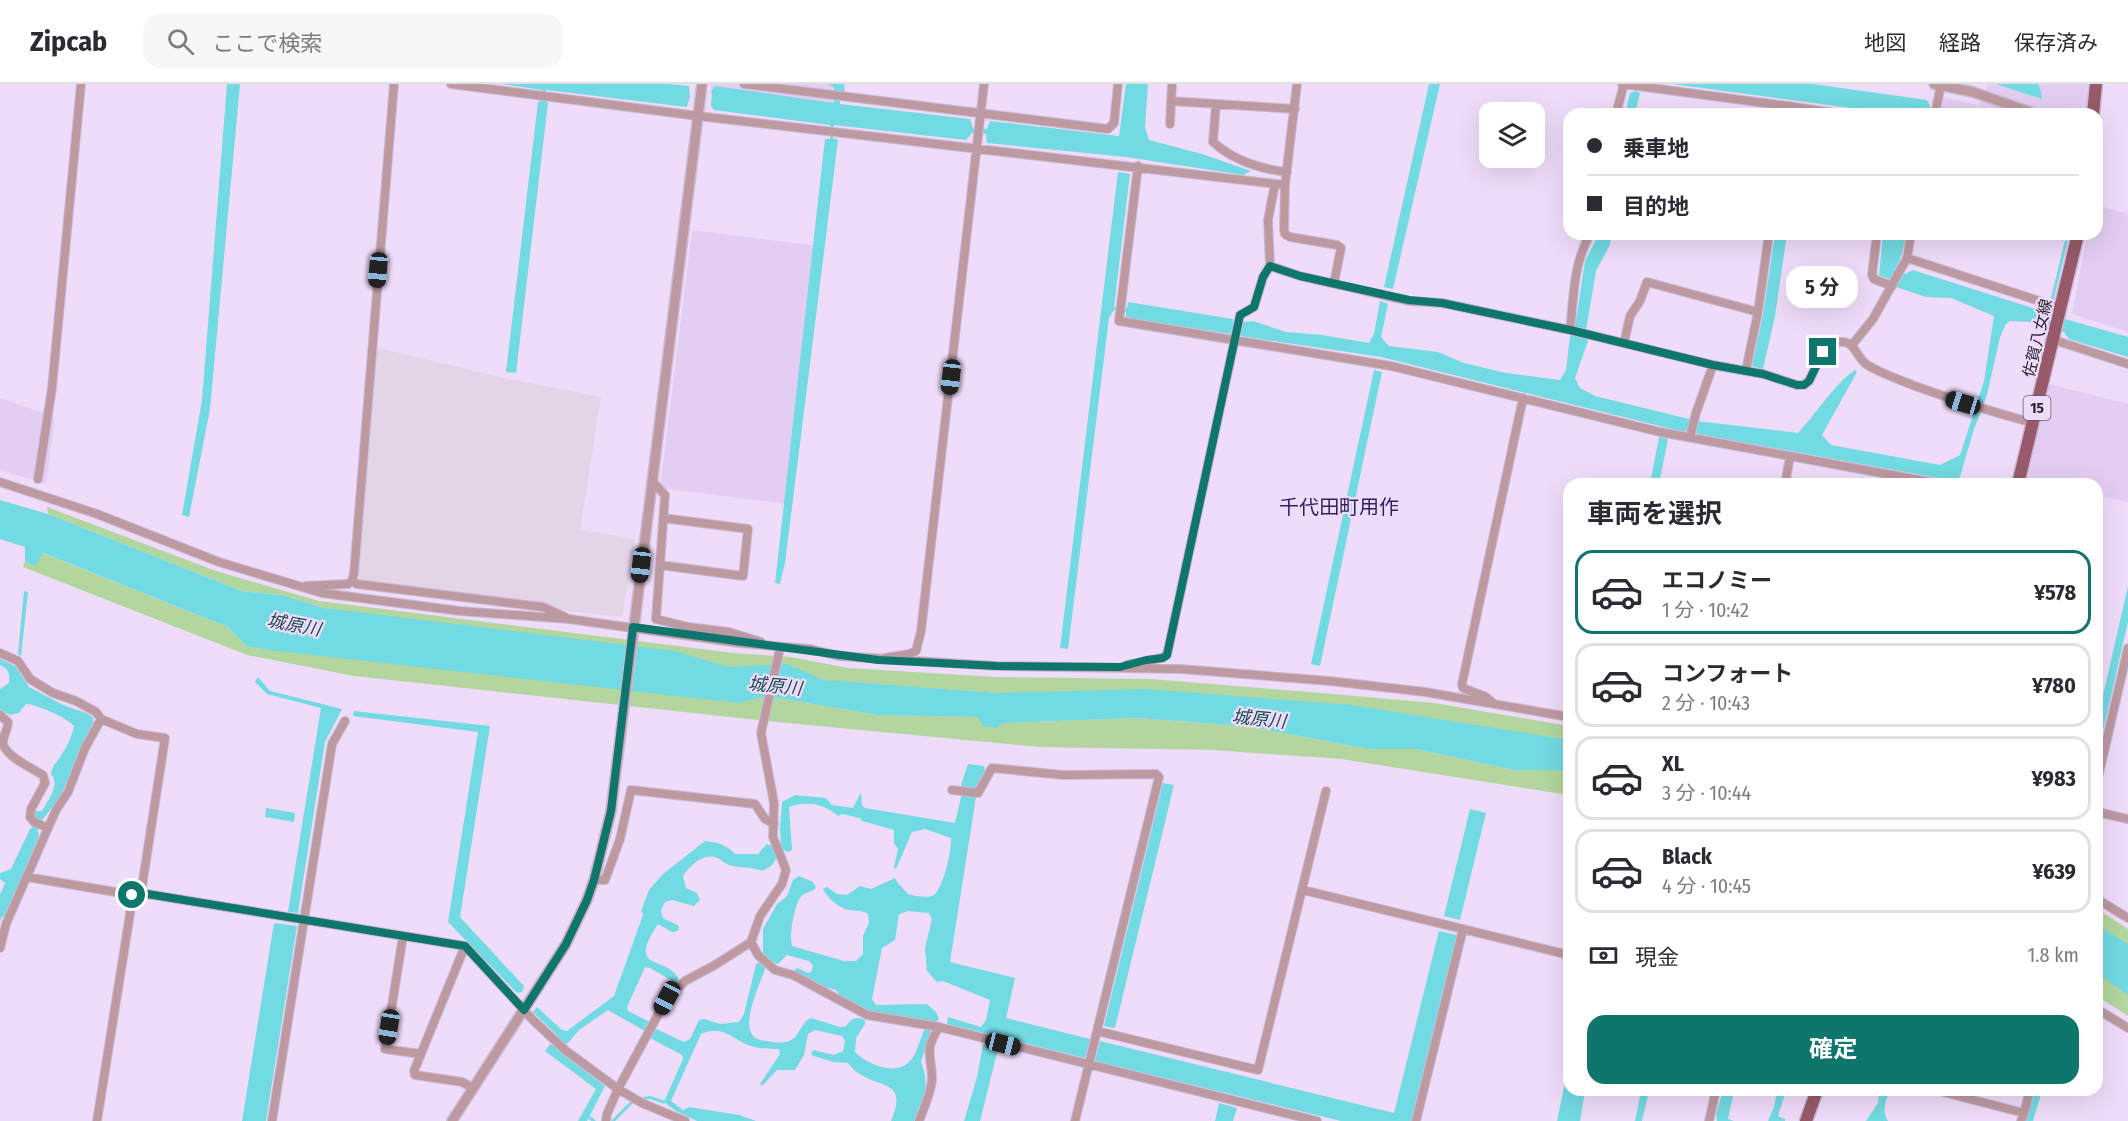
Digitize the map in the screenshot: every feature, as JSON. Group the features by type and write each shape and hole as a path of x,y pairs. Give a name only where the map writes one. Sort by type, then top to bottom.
{"main road":[{"path":"2094,108 2096,84"},
{"name":"佐賀八女線","path":"2020,478 2077,240"},
{"path":"1806,1121 1815,1096"}],"street":[{"path":"38,479 52,388 81,84"},
{"path":"352,581 394,84"},
{"path":"451,84 698,116 1286,184"},
{"path":"452,1121 566,944 594,880 611,811 702,84"},
{"path":"744,84 1108,129 1114,123 1118,84"},
{"path":"878,660 916,651 921,631 984,84"},
{"path":"1170,124 1172,84"},
{"path":"1297,84 1286,184 1285,234 1290,237 1337,245 1341,248 1334,283"},
{"path":"1617,108 1623,84 1774,108"},
{"path":"1935,108 1937,85 1975,88 2022,108"},
{"path":"1171,101 1294,109"},
{"path":"1216,104 1214,142 1222,150 1262,169 1287,172"},
{"path":"1138,166 1119,321 1391,366 1523,398 1691,431 1791,457 1908,478"},
{"path":"1120,667 1163,658 1167,655 1240,315 1254,307 1263,277 1270,266 1268,219 1275,184"},
{"path":"1571,330 1576,275 1581,252 1587,240"},
{"path":"1746,370 1758,312 1768,240"},
{"path":"1876,240 1872,275 1874,279 1892,286"},
{"path":"1852,345 1873,319 1892,286 1907,258 1910,240"},
{"path":"1907,258 2060,311"},
{"path":"1270,266 1300,276 1409,300 1442,303 1571,330 1713,365 1746,370 1797,385 1804,385 1809,381 1823,352 1830,344 1838,341 1852,345 1867,365 1898,379 1983,410 2034,423"},
{"path":"1624,343 1630,316 1640,301 1647,282 1758,312"},
{"path":"2055,336 2128,364"},
{"path":"1691,431 1713,365"},
{"path":"1494,704 1486,697 1463,688 1462,684 1523,398"},
{"path":"1786,478 1791,457"},
{"path":"652,481 664,495 656,619 688,627 729,632 756,639 765,644"},
{"path":"0,482 97,514 219,562 322,593 460,611 569,619 765,644 780,648 810,649 839,656 878,660 997,666 1181,669 1330,681 1425,692 1563,716"},
{"path":"660,565 743,576 748,529 663,518"},
{"path":"299,586 328,584 342,586 352,581"},
{"path":"352,581 357,584 543,607 569,619"},
{"path":"606,1121 618,1089 667,998 684,981 751,942 760,916 782,884 786,870 773,837 774,803 761,733 780,648"},
{"path":"2103,756 2128,648"},
{"path":"0,652 18,661 30,678 53,693 76,701 96,712 101,719 137,734 165,738 97,1121"},
{"path":"0,715 8,722 2,742 4,749 22,764 43,775 45,783 31,809 30,817 34,822 45,827"},
{"path":"0,948 6,924 27,877 45,827 68,792 85,748 101,719"},
{"path":"272,1121 332,744 345,721"},
{"path":"952,790 978,793 992,768 1063,775 1156,774 1159,777 1075,1121"},
{"path":"594,880 605,880 620,839 631,789 755,804 765,819 774,824"},
{"path":"1097,1031 1258,1070 1326,791"},
{"path":"2103,813 2128,819"},
{"path":"27,877 465,946 524,1010 565,1050 618,1089 642,1103 685,1121"},
{"path":"1303,890 1563,954"},
{"path":"2103,903 2128,918"},
{"path":"1416,1121 1463,929"},
{"path":"404,936 385,1049 421,1054"},
{"path":"751,942 758,955 776,970 793,975 861,1013 939,1027 1317,1121"},
{"path":"465,946 414,1071 415,1075 462,1082 473,1088"},
{"path":"2103,1013 2128,1028"},
{"path":"919,1121 932,1078 928,1053 933,1036 939,1027"},
{"path":"1708,1121 1714,1096"},
{"path":"1954,1096 2022,1117 2028,1096"}],"shaded area":[{"path":"711,84 836,84 837,112 710,94"},
{"path":"1988,84 2090,84 2088,108 1939,108 1941,97 1979,105"},
{"path":"2103,207 2128,214 2128,332 2072,314 2086,240 2103,240"},
{"path":"692,230 818,246 787,504 660,488"},
{"path":"375,347 508,379 601,397 580,530 635,539 622,617 358,587"},
{"path":"2049,384 2128,404 2128,502 2103,497 2103,478 2026,478"},
{"path":"0,398 55,417 46,484 0,470"},
{"path":"47,507 216,571 319,601 734,653 791,657 848,668 996,677 1151,679 1434,703 1563,725 1563,746 1035,699 999,693 719,673 324,608 282,595 242,591 48,514"},
{"path":"42,553 228,627 246,646 268,650 314,647 767,696 877,715 978,717 997,728 1002,723 1136,718 1246,726 1369,749 1416,749 1514,770 1563,772 1563,794 1341,759 1213,750 1040,747 767,721 354,676 247,655 23,567 25,561 31,565"},
{"path":"2103,913 2128,929 2128,952 2103,937"},
{"path":"2103,970 2128,988 2128,1016 2103,1000"}],"water":[{"path":"227,84 240,84 210,409 189,517 182,515 202,400"},
{"path":"502,84 668,84 689,86 690,96 687,107 546,90 545,101 548,103 516,373 506,372 538,102 541,101 542,90"},
{"path":"827,84 844,84 845,92 839,91 840,104 970,119 973,128 987,129 990,121 1119,136 1126,84 1148,84 1145,127 1149,140 1202,154 1251,171 1243,175 1126,157 987,143 986,134 972,133 966,140 834,125 833,138 838,140 785,563 780,584 775,583 825,139 830,139 830,125 714,110 711,106 712,90 715,86 834,103 834,87"},
{"path":"1429,84 1440,84 1393,289 1384,287"},
{"path":"1672,84 1813,84 1927,100 1930,106 1930,108 1850,108"},
{"path":"1996,84 2038,84 2042,99"},
{"path":"1636,91 1640,93 1636,108 1626,108 1630,93"},
{"path":"1118,172 1130,174 1114,307 1127,308 1128,302 1233,319 1233,325 1242,327 1243,322 1253,321 1286,332 1369,343 1374,334 1380,301 1388,304 1381,337 1389,346 1438,352 1464,363 1506,373 1560,380 1566,370 1570,336 1574,334 1585,261 1596,240 1610,240 1596,271 1585,336 1588,341 1575,378 1580,388 1595,396 1689,419 1689,426 1695,427 1697,421 1798,433 1833,391 1855,370 1857,372 1822,435 1831,445 1940,465 1960,455 1984,381 1994,316 1951,298 1926,297 1896,287 1902,278 1894,273 1889,279 1879,275 1882,240 1905,240 1896,268 1905,274 1913,270 2042,311 2051,310 2051,315 2128,337 2128,357 2069,339 2064,332 2032,322 2010,321 2006,324 2000,337 1987,395 1960,477 1939,478 1697,434 1694,430 1688,429 1684,432 1381,357 1240,336 1240,330 1232,329 1231,334 1126,318 1126,312 1114,310 1109,318 1068,649 1060,648"},
{"path":"1774,240 1786,240 1775,316 1763,369 1752,366 1763,314"},
{"path":"1374,370 1382,372 1320,666 1311,664"},
{"path":"1659,437 1668,439 1660,478 1651,478"},
{"name":"城原川","path":"0,500 48,514 242,591 282,595 324,608 675,651 728,667 787,664 824,680 999,693 1145,689 1351,705 1563,739 1563,772 1514,770 1416,749 1369,749 1246,726 1136,718 1003,723 997,728 983,726 978,717 877,715 767,696 739,703 268,650 246,646 228,627 43,553 36,565 31,565 25,561 25,547 0,539"},
{"path":"2128,586 2128,622 2103,731 2103,696"},
{"path":"24,591 28,592 21,656 18,654"},
{"path":"0,659 15,666 29,687 63,705 86,713 93,717 93,723 60,797 37,827 39,836 7,914 1,918 0,922 0,895 5,883 0,879 0,873 11,869 35,823 35,811 42,811 50,797 55,783 51,774 52,769 67,746 74,726 44,709 26,704 19,713 10,715 0,710 0,689 9,683 9,677 7,670 0,665"},
{"path":"258,677 270,691 342,709 325,742 298,913 288,912 321,708 267,694 255,682"},
{"path":"354,711 490,726 460,917 524,986 522,992 517,993 448,922 478,732 353,716"},
{"path":"968,764 984,766 985,770 971,796 976,797 950,962 1015,978 1006,1018 1090,1039 1085,1058 947,1024 948,1017 981,1027 986,1020 990,1000 943,981 937,982 927,971 925,948 932,919 929,913 908,911 899,914 895,940 882,948 872,999 876,1005 927,1004 936,1012 939,1019 936,1022 865,1011 836,990 795,973 793,970 798,968 808,973 811,972 813,966 809,961 787,955 778,964 770,961 763,953 763,929 777,904 787,896 793,880 799,876 813,882 816,888 802,896 798,902 792,929 792,946 844,961 856,961 863,954 863,936 869,923 868,914 842,907 835,903 823,889 827,887 837,894 847,895 860,886 871,889 895,878 908,894 923,897 936,893 943,879 951,838 925,829 912,832 896,869 894,867 898,849 894,843 894,830 862,821 860,818 842,814 838,816 827,808 815,804 789,807 792,850 777,853 774,862 768,868 762,871 733,866 715,857 705,857 689,868 683,876 686,888 697,893 700,900 694,906 672,900 665,902 661,911 663,918 679,926 678,931 672,932 658,924 646,950 647,957 674,972 679,980 676,983 645,967 627,1007 628,1011 650,1022 654,1028 684,1042 690,1039 699,1020 704,1019 720,1024 739,1022 744,1014 756,964 760,962 765,969 750,1011 749,1022 751,1032 756,1038 781,1043 793,1039 804,1023 811,1018 840,1027 859,1018 865,1020 865,1024 856,1038 855,1052 874,1064 897,1068 910,1061 924,1030 928,1028 930,1030 921,1062 925,1092 914,1121 891,1121 896,1098 890,1088 858,1073 848,1063 833,1062 811,1055 813,1050 834,1055 843,1051 845,1041 842,1036 815,1030 808,1034 804,1055 795,1070 777,1070 762,1086 760,1084 780,1054 779,1049 764,1049 748,1045 723,1032 709,1031 701,1034 671,1101 683,1110 689,1107 739,1115 756,1121 697,1121 676,1111 664,1102 683,1059 682,1055 650,1038 650,1034 608,1010 579,1030 567,1044 558,1039 558,1036 533,1012 537,1007 562,1030 567,1031 614,996 643,915 641,911 649,890 663,874 705,841 729,848 735,854 758,854 767,844 774,847 781,843 782,802 795,795 826,798 832,805 853,808 861,792 862,805 865,808 955,823 963,788 961,785"},
{"path":"1163,783 1174,785 1115,1028 1104,1026"},
{"path":"266,808 295,813 294,822 265,817"},
{"path":"1470,809 1486,813 1460,920 1444,916"},
{"path":"274,923 297,926 266,1121 242,1121"},
{"path":"2103,929 2128,944 2128,995 2103,977"},
{"path":"1439,931 1457,935 1411,1121 1341,1121 1095,1061 1100,1041 1394,1113"},
{"path":"550,1044 560,1049 560,1052 605,1086 587,1121 578,1121 596,1089 545,1051"},
{"path":"983,1045 998,1049 980,1121 964,1121 977,1077"},
{"path":"1563,1092 1563,1096 1584,1096 1580,1121 1557,1121"},
{"path":"1640,1096 1648,1096 1642,1121 1635,1121"},
{"path":"1721,1096 1733,1096 1728,1119 1734,1121 1717,1121 1716,1114"},
{"path":"1776,1096 1784,1096 1778,1116 1785,1121 1768,1121"},
{"path":"1879,1096 1888,1096 1885,1110 1888,1121 1866,1121 1878,1103"},
{"path":"2033,1096 2040,1096 2033,1121 2026,1121"},
{"path":"1219,1103 1237,1108 1233,1121 1215,1121"}],"waterway":[{"path":"2052,300 2066,242"},
{"path":"641,1100 650,1097 664,1102"},
{"path":"613,1121 631,1103"},
{"path":"590,1118 594,1121"}],"district":[{"name":"千代田町用作","path":"1339,507"}],"route":[{"path":"132,895 141,893 465,946 524,1010 566,944 587,900 604,845 611,811 633,627 765,644 780,648 810,649 839,656 878,660 997,666 1120,667 1163,658 1167,655 1240,315 1254,307 1263,277 1270,266 1300,276 1409,300 1442,303 1570,330 1713,365 1763,374 1797,385 1804,385 1809,381 1823,352"}]}
